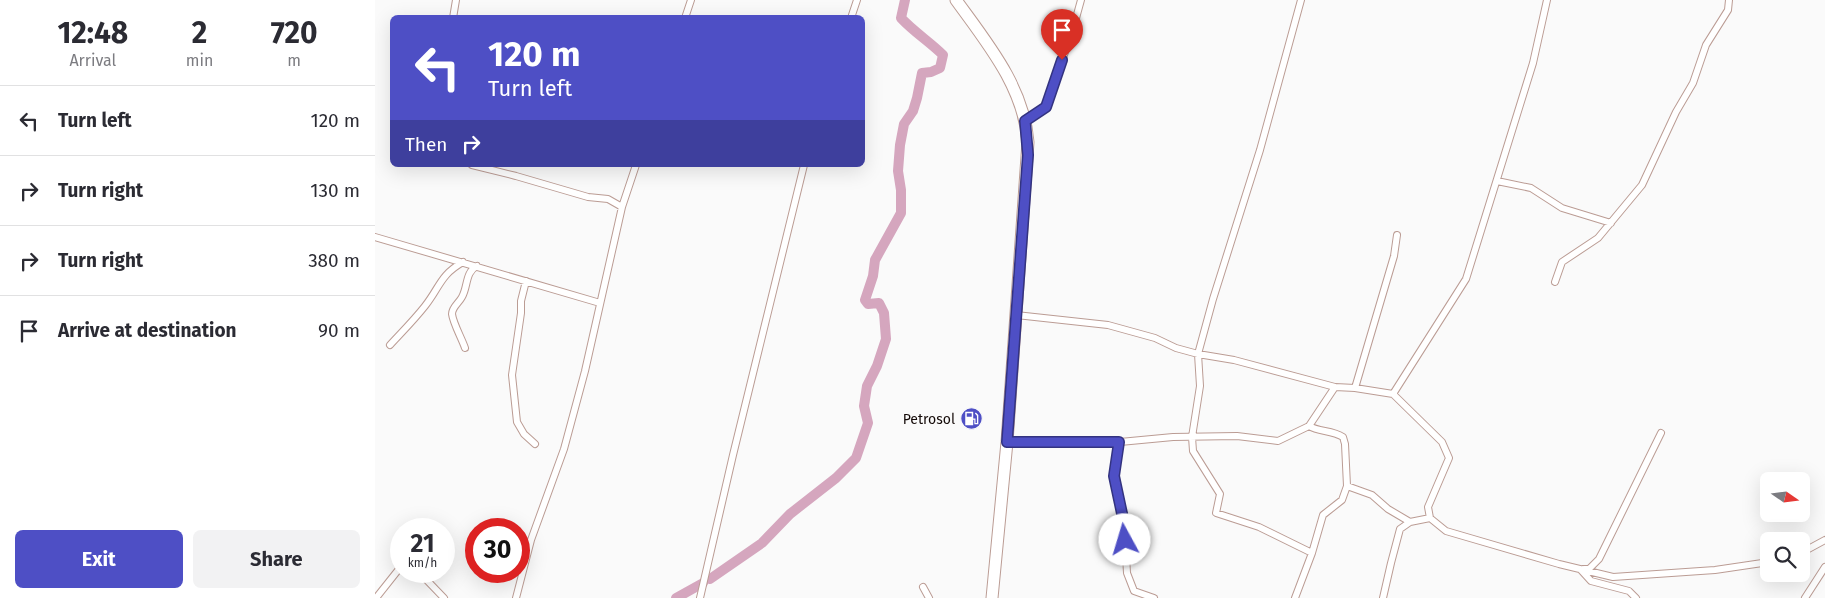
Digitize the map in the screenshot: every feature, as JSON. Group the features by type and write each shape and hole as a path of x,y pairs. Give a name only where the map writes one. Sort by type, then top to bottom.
{"highway":[{"path":"956,0 1017,93 1025,121 1028,155 1007,442 992,598"}],"street":[{"path":"454,15 456,0"},
{"path":"686,15 691,0"},
{"path":"852,15 857,0"},
{"path":"1025,121 1046,107 1081,0"},
{"path":"1301,0 1260,150 1213,299 1198,354 1201,386 1192,437 1193,451 1220,494 1216,513 1259,527 1312,553"},
{"path":"1393,394 1466,279 1533,63 1547,0"},
{"path":"1555,282 1562,262 1598,238 1642,186 1676,112 1693,83 1706,45 1728,10 1729,0"},
{"path":"479,167 588,197 608,198 622,207"},
{"path":"515,598 531,540 564,449 585,371 622,207 635,167"},
{"path":"699,598 805,167"},
{"path":"1497,181 1531,188 1562,208 1611,223"},
{"path":"1355,388 1394,256 1397,235"},
{"path":"375,237 600,303"},
{"path":"390,345 425,307 444,276 463,262"},
{"path":"465,348 452,315 453,308 465,292 468,276 477,266"},
{"path":"526,280 521,301 512,375 517,422 524,434 535,444"},
{"path":"1015,315 1108,325 1155,338 1176,348 1198,354 1234,360 1335,387 1393,394 1442,442 1449,458 1428,507 1430,518 1446,531 1613,577 1715,570 1760,563"},
{"path":"1007,442 1119,442 1173,437 1237,436 1278,441 1309,426 1335,387"},
{"path":"1295,598 1312,553 1323,515 1342,500 1347,486 1343,437 1309,426"},
{"path":"1579,569 1589,569 1599,560 1661,434"},
{"path":"1119,442 1114,476 1124,523 1127,573 1134,591 1154,598"},
{"path":"1347,486 1372,495 1388,509 1410,522"},
{"path":"1383,598 1400,529 1410,522 1430,518"},
{"path":"1810,548 1825,540"},
{"path":"1805,598 1825,567"},
{"path":"1579,569 1591,581 1629,591 1636,598"},
{"path":"376,598 390,581"},
{"path":"430,583 444,598"},
{"path":"923,588 929,598"}],"waterway":[{"path":"710,579 762,543 790,514 836,478 856,458 868,423 864,406 867,386 877,366 886,339 884,313 879,303 868,304 865,300 873,276 875,260 901,213 901,190 898,171 904,124 913,111 922,73 940,68 943,55 901,18 905,0"},
{"path":"676,598 703,583"}],"place":[{"name":"Petrosol","path":"971,419"}],"route":[{"path":"1062,60 1046,107 1025,121 1028,155 1007,442 1119,442 1114,476 1124,523 1125,540"}]}
